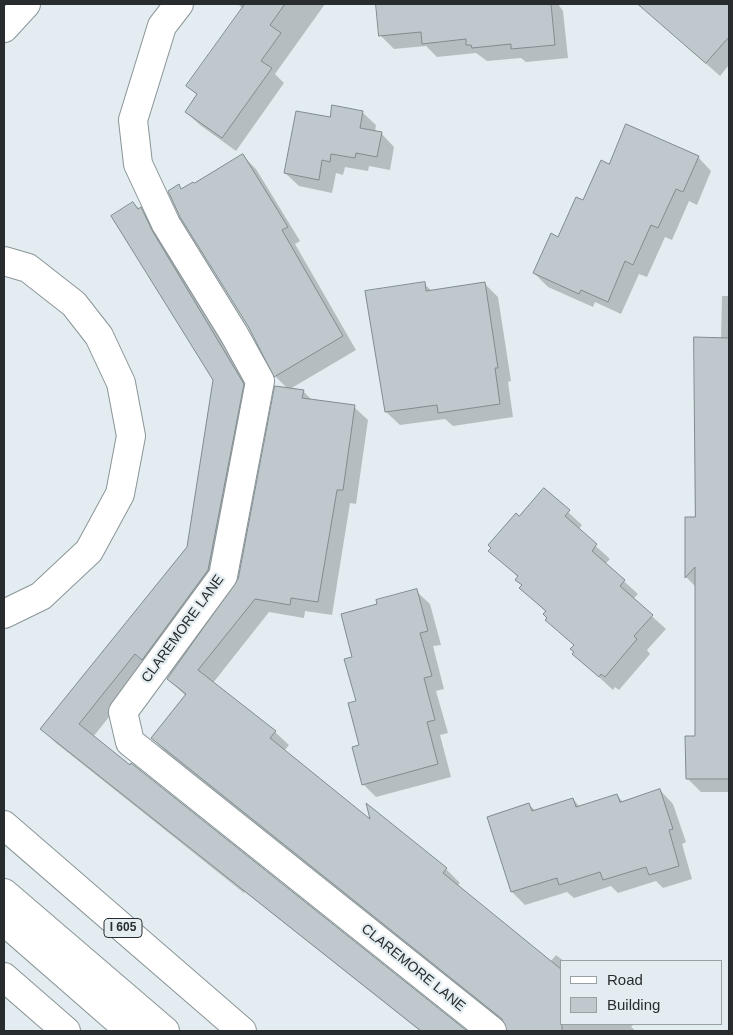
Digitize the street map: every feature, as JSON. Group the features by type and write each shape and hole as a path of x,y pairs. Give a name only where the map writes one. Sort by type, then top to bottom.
{"main road":[{"path":"4,28 26,4"},
{"name":"CLAREMORE LANE","path":"179,4 158,15 133,120 138,164 166,224 260,381 223,576 123,712 130,742 492,1031"},
{"path":"4,246 16,265 74,304 99,336 121,383 131,436 120,494 89,551 41,596 4,614"},
{"name":"I 605","path":"4,825 242,1031"},
{"path":"4,893 165,1031"},
{"path":"4,921 130,1031"},
{"path":"4,977 66,1031"}],"building":[{"path":"245,4 285,4 270,25 281,33 261,61 272,68 222,138 185,112 197,94 186,86"},
{"path":"376,4 551,4 555,45 511,49 511,44 472,48 471,45 466,45 466,39 422,44 421,32 379,36"},
{"path":"638,4 729,4 729,37 706,63"},
{"path":"332,105 363,111 360,128 382,132 377,157 356,153 355,158 331,154 330,162 322,160 319,180 284,173 296,111 330,117"},
{"path":"626,124 699,156 683,192 676,189 658,228 651,225 633,265 625,261 608,302 581,290 579,294 533,273 551,233 558,237 576,197 583,200 601,160 609,164"},
{"path":"243,154 288,227 282,230 343,336 274,377 248,326 180,217 168,191 179,184 181,189 194,183"},
{"path":"133,202 138,209 141,207 153,232 244,384 208,570 142,660 135,654 79,724 130,765 131,763 467,1031 421,1031 40,729 187,547 213,380 111,216"},
{"path":"425,282 426,291 485,282 498,368 495,368 500,404 438,413 437,405 385,412 365,291"},
{"path":"694,337 729,338 729,779 686,779 685,736 695,736 695,567 685,578 685,517 695,517"},
{"path":"275,386 304,390 302,398 355,405 343,490 337,490 318,602 291,598 290,605 255,599 198,670 276,731 270,738 370,819 366,803 447,868 443,873 560,968 560,1025 562,1025 562,1031 507,1031 502,1019 151,738 186,694 167,679 238,579"},
{"path":"544,488 570,510 565,516 597,544 592,551 625,580 620,586 653,615 634,636 637,639 605,677 601,674 599,677 572,654 574,652 570,649 574,645 545,620 547,618 543,614 546,611 519,588 522,585 515,580 518,576 488,551 491,548 488,545 516,513 519,516"},
{"path":"417,589 428,631 420,633 432,676 424,678 435,720 427,722 438,764 362,785 352,747 359,745 348,703 356,701 344,659 352,657 341,614 377,604 376,600"},
{"path":"660,789 673,829 669,830 679,866 649,875 646,867 603,880 600,872 559,885 557,878 511,892 487,817 529,803 532,811 573,798 576,807 617,794 620,802"}]}
